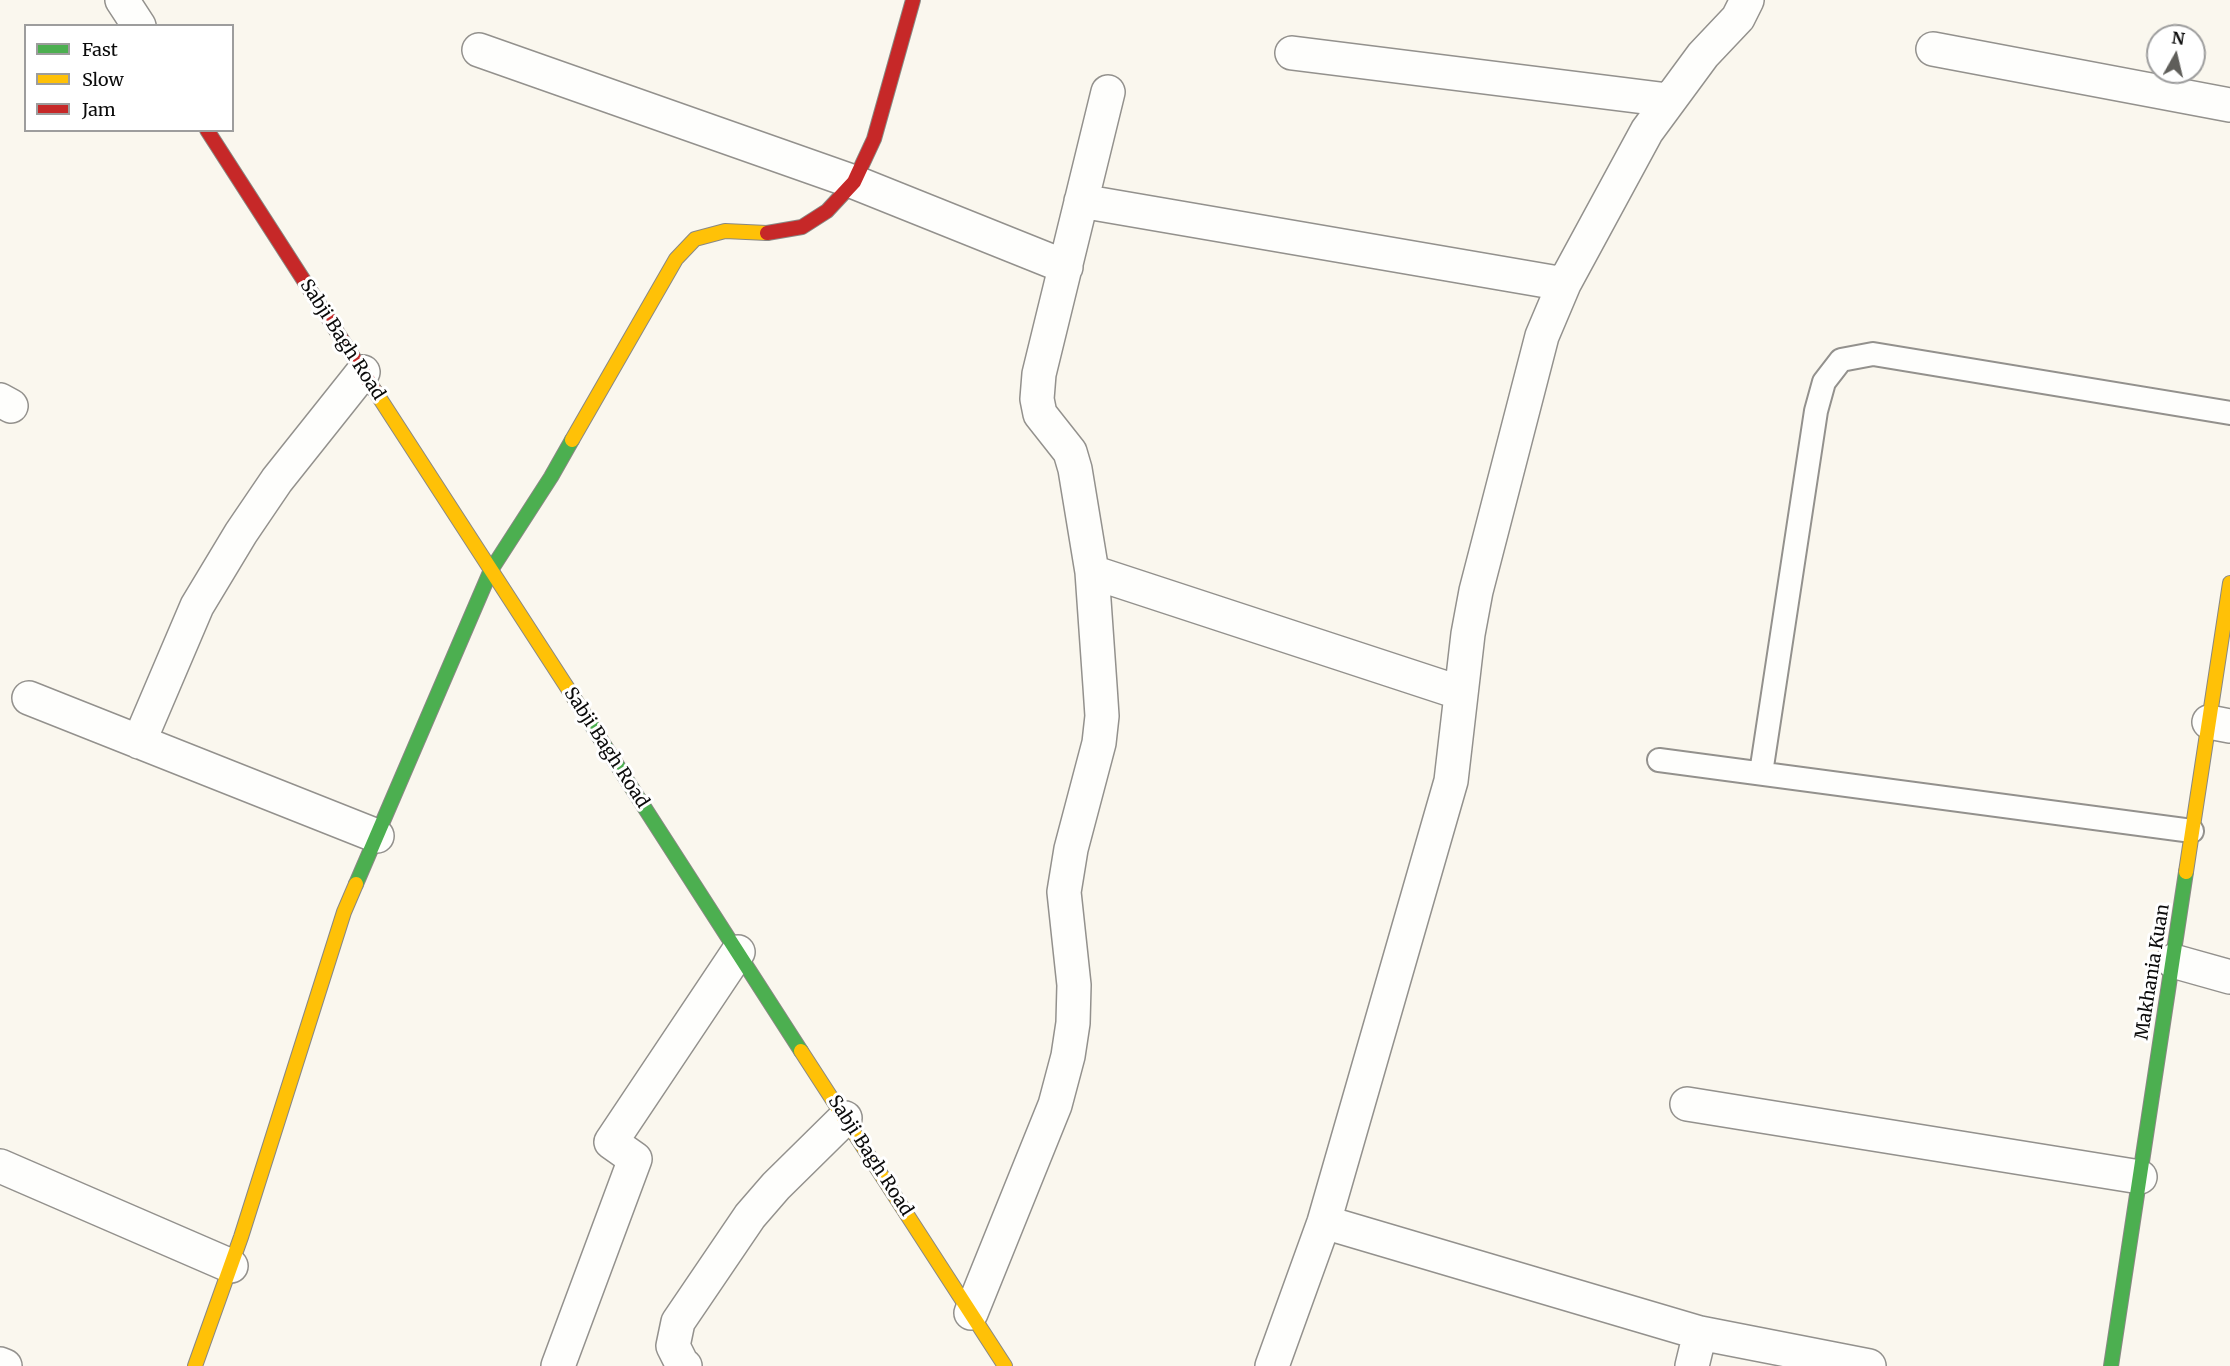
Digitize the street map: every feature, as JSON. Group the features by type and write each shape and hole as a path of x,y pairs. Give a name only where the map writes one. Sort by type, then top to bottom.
{"street":[{"path":"122,0 138,24"},
{"path":"195,1366 231,1266 344,912 491,570 551,477 676,259 695,238 725,231 773,233 802,227 827,211 854,182 874,139 913,0"},
{"path":"1272,1366 1324,1222 1451,782 1468,634 1478,580 1542,336 1564,284 1647,131 1703,55 1738,18 1747,0"},
{"path":"1933,49 2230,105"},
{"path":"479,50 854,182 1066,267"},
{"path":"1292,53 1668,100"},
{"path":"971,1313 1055,1105 1068,1056 1073,1023 1074,985 1064,892 1071,849 1098,743 1102,716 1092,572 1075,469 1070,452 1040,414 1037,399 1039,374 1108,92"},
{"name":"Sabji Bagh Road","path":"208,132 1005,1366"},
{"path":"1081,201 1564,284"},
{"path":"139,742 197,606 241,533 277,480 363,372"},
{"path":"1092,572 1461,693"},
{"name":"Makhania Kuan","path":"2111,1366 2192,831 2219,724 2230,588"},
{"path":"29,698 377,836"},
{"path":"558,1366 634,1159 611,1142 738,952"},
{"path":"2173,961 2230,977"},
{"path":"1687,1104 2140,1177"},
{"path":"685,1366 673,1346 678,1322 750,1216 776,1186 845,1118"},
{"path":"0,1166 231,1266"},
{"path":"1324,1222 1700,1333 1869,1366"},
{"path":"1692,1366 1700,1333"},
{"path":"0,1364 5,1366"}],"lane":[{"path":"1761,773 1816,411 1824,382 1841,360 1873,354 2230,413"},
{"path":"1659,760 2192,831"}],"traffic: fast":[{"path":"356,884 491,570 572,440"},
{"path":"574,698 801,1051"},
{"path":"2111,1366 2186,872"}],"traffic: slow":[{"path":"572,440 676,259 695,239 725,231 767,233"},
{"path":"375,391 574,698"},
{"path":"2186,872 2230,583"},
{"path":"195,1366 241,1237 344,912 356,884"},
{"path":"801,1051 1005,1366"}],"traffic: jam":[{"path":"767,233 802,227 827,211 854,182 874,139 913,0"},
{"path":"208,132 375,391"}]}
